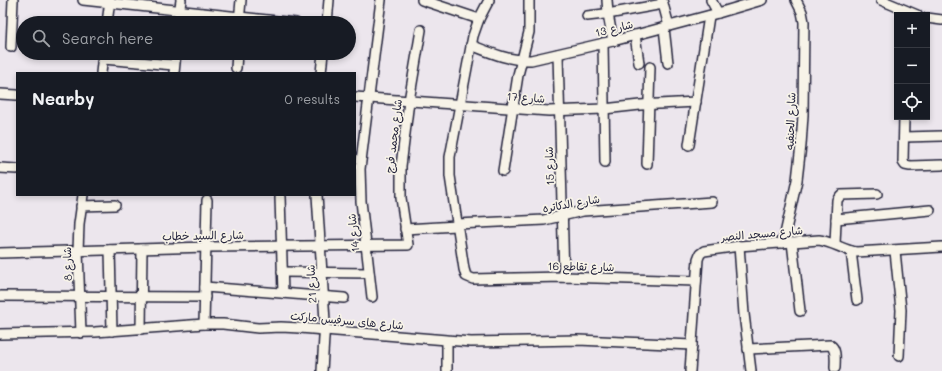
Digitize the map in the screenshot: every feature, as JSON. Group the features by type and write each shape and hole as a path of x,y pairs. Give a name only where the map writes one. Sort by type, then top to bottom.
{"street":[{"path":"11,47 13,0"},
{"path":"83,0 110,1 215,16"},
{"path":"179,16 180,0"},
{"path":"239,16 241,0"},
{"path":"328,16 329,0"},
{"name":"شارع 14","path":"372,297 361,201 360,169 381,0"},
{"path":"422,0 479,19"},
{"path":"457,225 450,166 471,45 479,19 489,0"},
{"path":"504,171 518,75 529,32 529,0"},
{"path":"607,0 612,41"},
{"path":"689,145 713,15 711,0"},
{"name":"شارع 13","path":"471,45 500,56 522,60 543,58 713,15 762,0"},
{"name":"شارع الحنفيه","path":"796,0 802,12 804,22 803,122 800,159 787,242 800,311"},
{"path":"881,0 903,8"},
{"path":"108,16 110,1"},
{"path":"587,16 608,14 663,2 668,63"},
{"path":"930,18 942,20"},
{"name":"شارع محمد فرج","path":"408,245 401,198 401,166 409,101 421,30"},
{"path":"635,35 639,63"},
{"path":"603,43 605,162"},
{"name":"شارع 15","path":"558,54 564,277"},
{"path":"101,72 103,60"},
{"path":"125,60 174,69"},
{"path":"236,68 237,60"},
{"path":"321,72 322,60"},
{"path":"647,164 650,67"},
{"path":"0,94 16,95"},
{"name":"شارع 17","path":"356,97 559,111 696,102"},
{"path":"904,120 903,162 906,166 942,165"},
{"path":"904,137 942,136"},
{"path":"0,168 16,169"},
{"path":"835,244 837,200 840,196 877,194"},
{"name":"شارع 8","path":"81,333 78,251 83,196"},
{"name":"شارع 21","path":"317,196 325,330 322,371"},
{"path":"280,197 282,293"},
{"path":"204,324 207,200"},
{"name":"شارع الدكاتره","path":"405,229 544,220 583,210 712,202"},
{"path":"81,206 114,205"},
{"path":"836,219 930,210"},
{"name":"شارع تقاطع 16","path":"457,225 466,276 473,279 564,277 696,281"},
{"name":"شارع مسجد النصر","path":"690,371 699,256 706,250 819,240 835,244 851,251 860,252 942,247"},
{"name":"شارع السيد خطاب","path":"0,253 207,247 408,245"},
{"path":"739,246 744,314 751,371"},
{"path":"141,329 142,249"},
{"path":"110,250 112,331"},
{"path":"851,251 856,300"},
{"path":"895,251 901,310 899,356"},
{"path":"282,272 369,273"},
{"path":"205,287 344,298"},
{"path":"0,296 111,298 205,297"},
{"name":"شارع هاى سرفيس ماركت","path":"0,334 81,333 204,324 223,324 258,328 281,327 325,330 447,341 578,340 692,346"},
{"path":"447,341 447,371"},
{"path":"748,349 830,345 835,350 836,368"}]}
